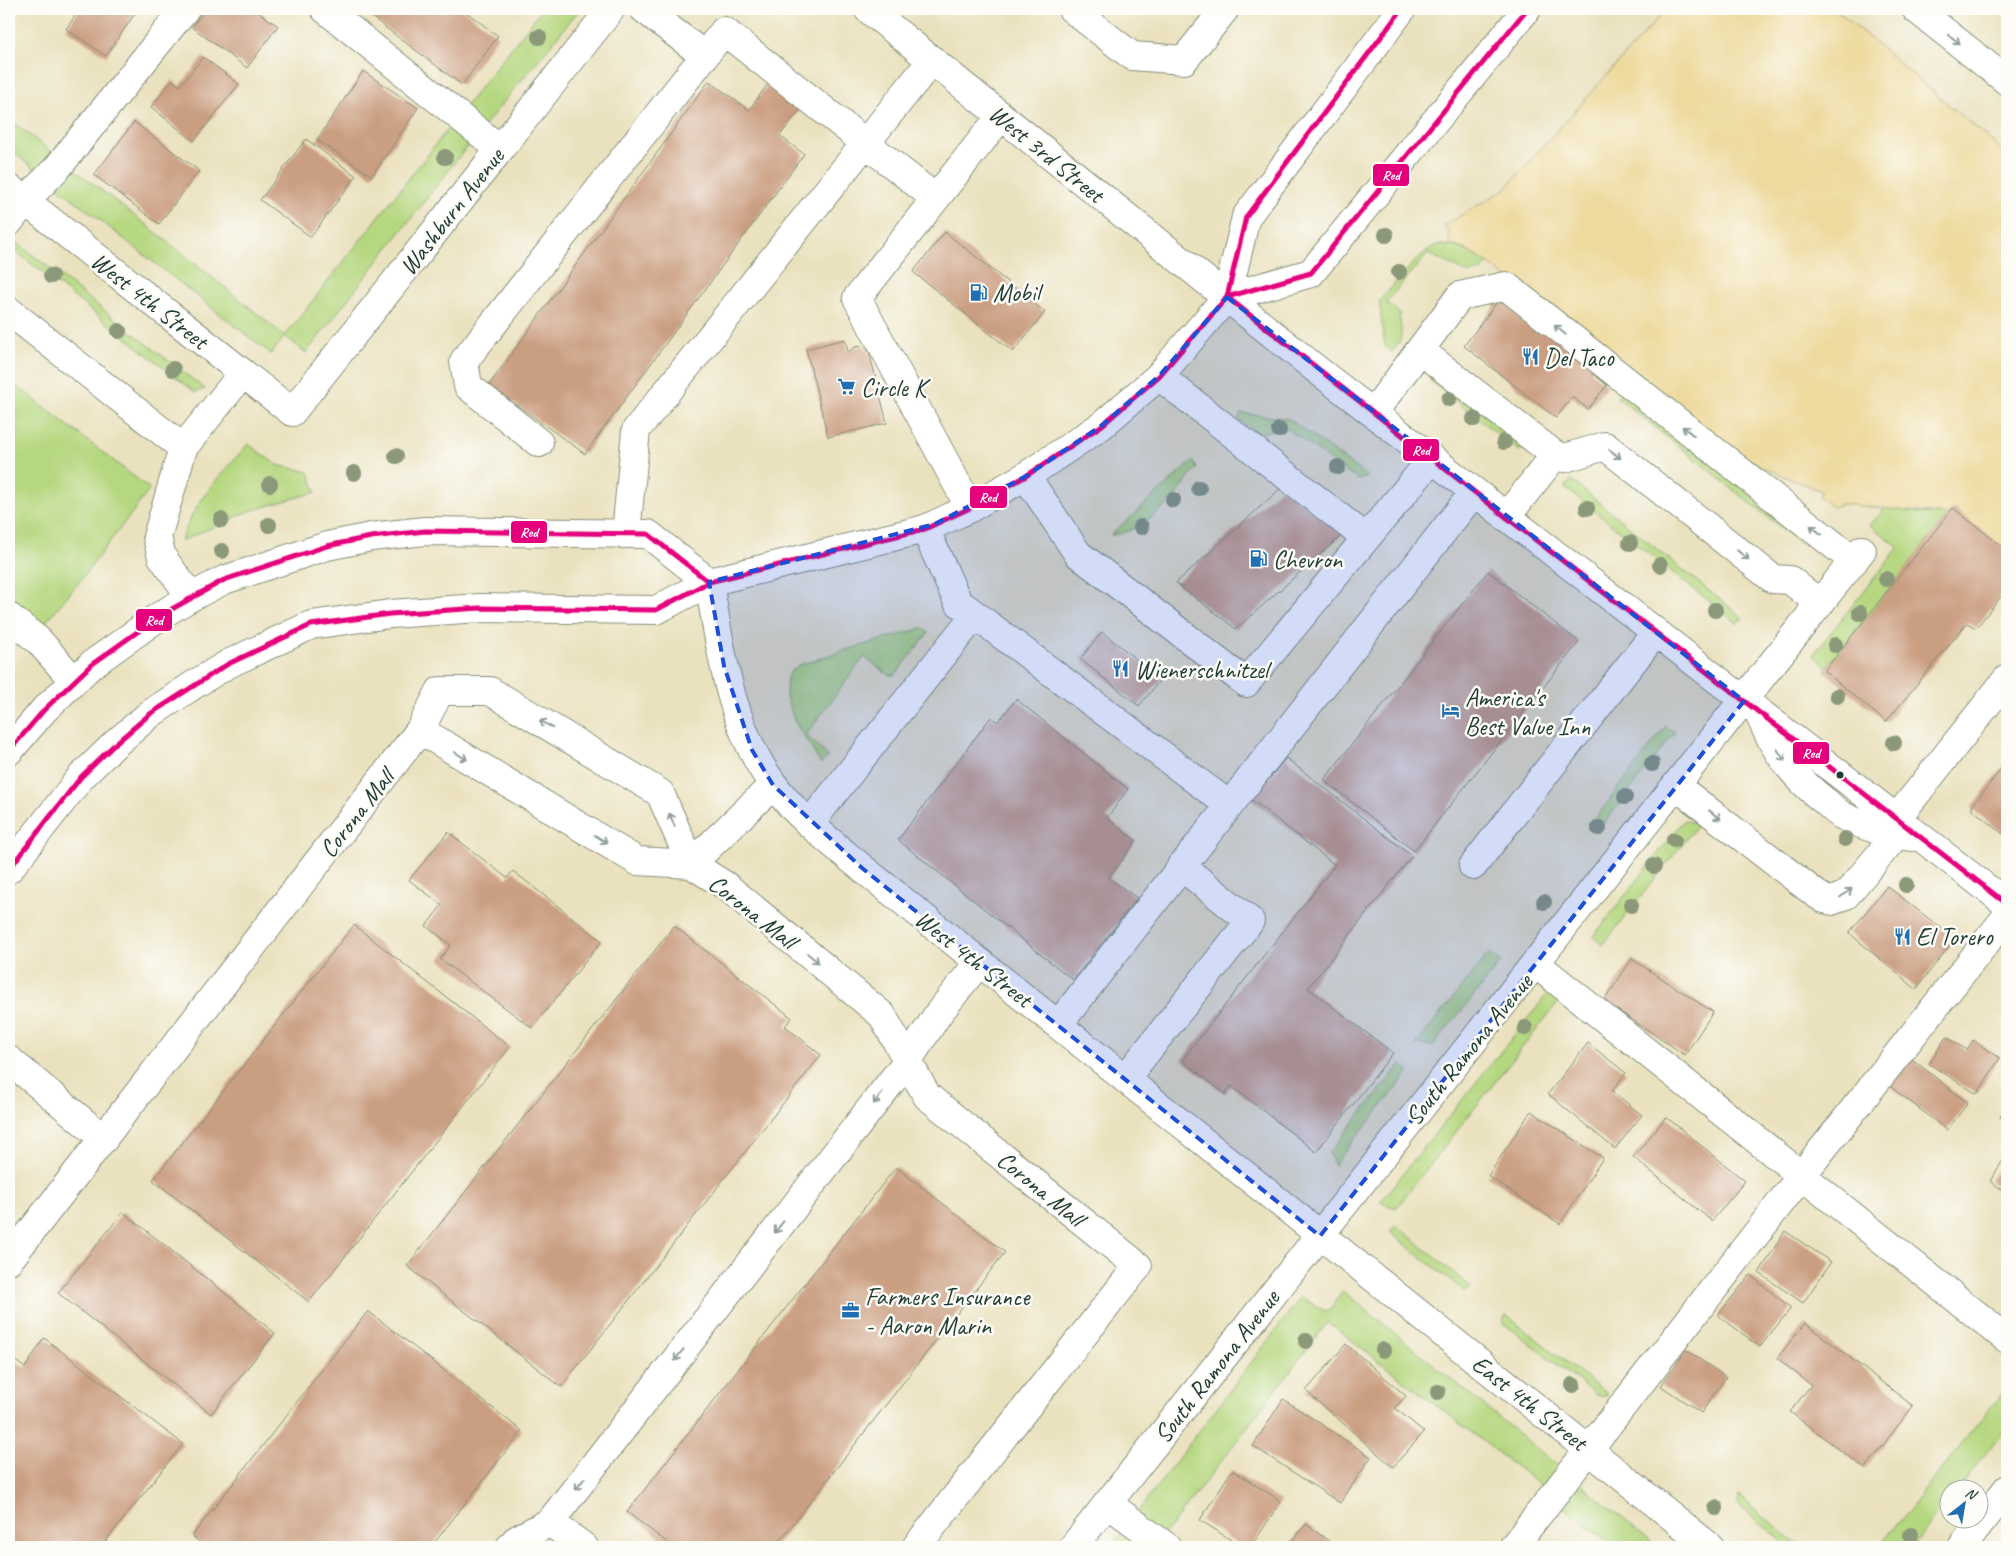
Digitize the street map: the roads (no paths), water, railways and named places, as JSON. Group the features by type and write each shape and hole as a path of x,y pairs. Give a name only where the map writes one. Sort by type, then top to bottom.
{"main road":[{"path":"9,222 17,194 58,167 185,9"},
{"path":"325,9 500,149"},
{"name":"Washburn Avenue","path":"292,412 611,9"},
{"path":"644,9 705,56"},
{"name":"West 3rd Street","path":"868,9 1227,298 1751,707"},
{"path":"1072,9 1132,56 1184,60 1226,9"},
{"path":"9,869 81,778 115,744 150,714 228,664 311,625 390,614 480,608 656,610 709,582 925,529 970,508 1026,476 1101,426 1159,376 1227,298 1246,218 1402,9"},
{"path":"1227,298 1311,273 1527,9"},
{"path":"1916,9 2007,81"},
{"path":"539,443 468,386 464,361 724,31 935,198"},
{"path":"626,534 636,430 932,60"},
{"path":"970,508 857,298 1001,116"},
{"name":"West 4th Street","path":"17,194 292,412"},
{"name":"South Ramona Avenue","path":"1073,1547 1676,786 1751,707 1820,604 1858,555 1506,286 1460,296 1421,351"},
{"path":"9,311 183,448"},
{"path":"1373,413 1421,351 1555,455 1565,458 1605,446 1773,579 1790,580 1820,604"},
{"path":"191,597 162,557 157,537 183,448 243,373"},
{"path":"1159,376 1366,538"},
{"path":"1506,517 1555,455"},
{"path":"1026,476 1078,554 1246,683 1432,459"},
{"path":"1058,1025 1474,492"},
{"path":"925,529 958,602 974,616 1229,805"},
{"path":"9,751 44,710 74,681 91,665 132,634 191,597 224,580 327,546 371,537 425,531 648,534 709,582"},
{"name":"West 4th Street","path":"709,582 732,700 752,750 774,785 810,823 862,868 1348,1258"},
{"path":"810,823 974,616"},
{"path":"9,617 39,641 74,681"},
{"path":"1473,866 1656,632"},
{"path":"1676,786 1824,899 1832,901 1846,895 2007,679"},
{"path":"420,730 440,690 490,691 660,793 691,864"},
{"path":"1751,707 1788,766 1806,786 1843,817 1875,830 1897,826 1961,847 1991,871 2007,889"},
{"name":"Corona Mall","path":"9,1260 420,730 637,861 691,864 726,886 882,1015 928,1096 1138,1266 916,1547"},
{"name":"Corona Mall","path":"691,864 774,785"},
{"path":"1897,826 1923,839 2007,904"},
{"path":"1125,1079 1250,921 1181,866"},
{"path":"1513,1547 1802,1175 2007,916"},
{"path":"510,1547 516,1540 550,1522 908,1060 938,1014 979,962"},
{"path":"1536,964 2007,1339"},
{"path":"9,1060 104,1139"},
{"name":"East 4th Street","path":"1348,1258 1710,1547"},
{"path":"1962,1547 2007,1489"},
{"path":"1108,1503 1167,1547"},
{"path":"550,1522 584,1547"}],"place":[{"name":"Mobil","path":"979,292"},
{"name":"Del Taco","path":"1530,357"},
{"name":"Circle K","path":"847,387"},
{"name":"Chevron","path":"1259,559"},
{"name":"Wienerschnitzel","path":"1121,669"},
{"name":"America's Best Value Inn","path":"1451,711"},
{"name":"El Torero","path":"1902,936"},
{"name":"Farmers Insurance - Aaron Marin","path":"851,1310"}]}
